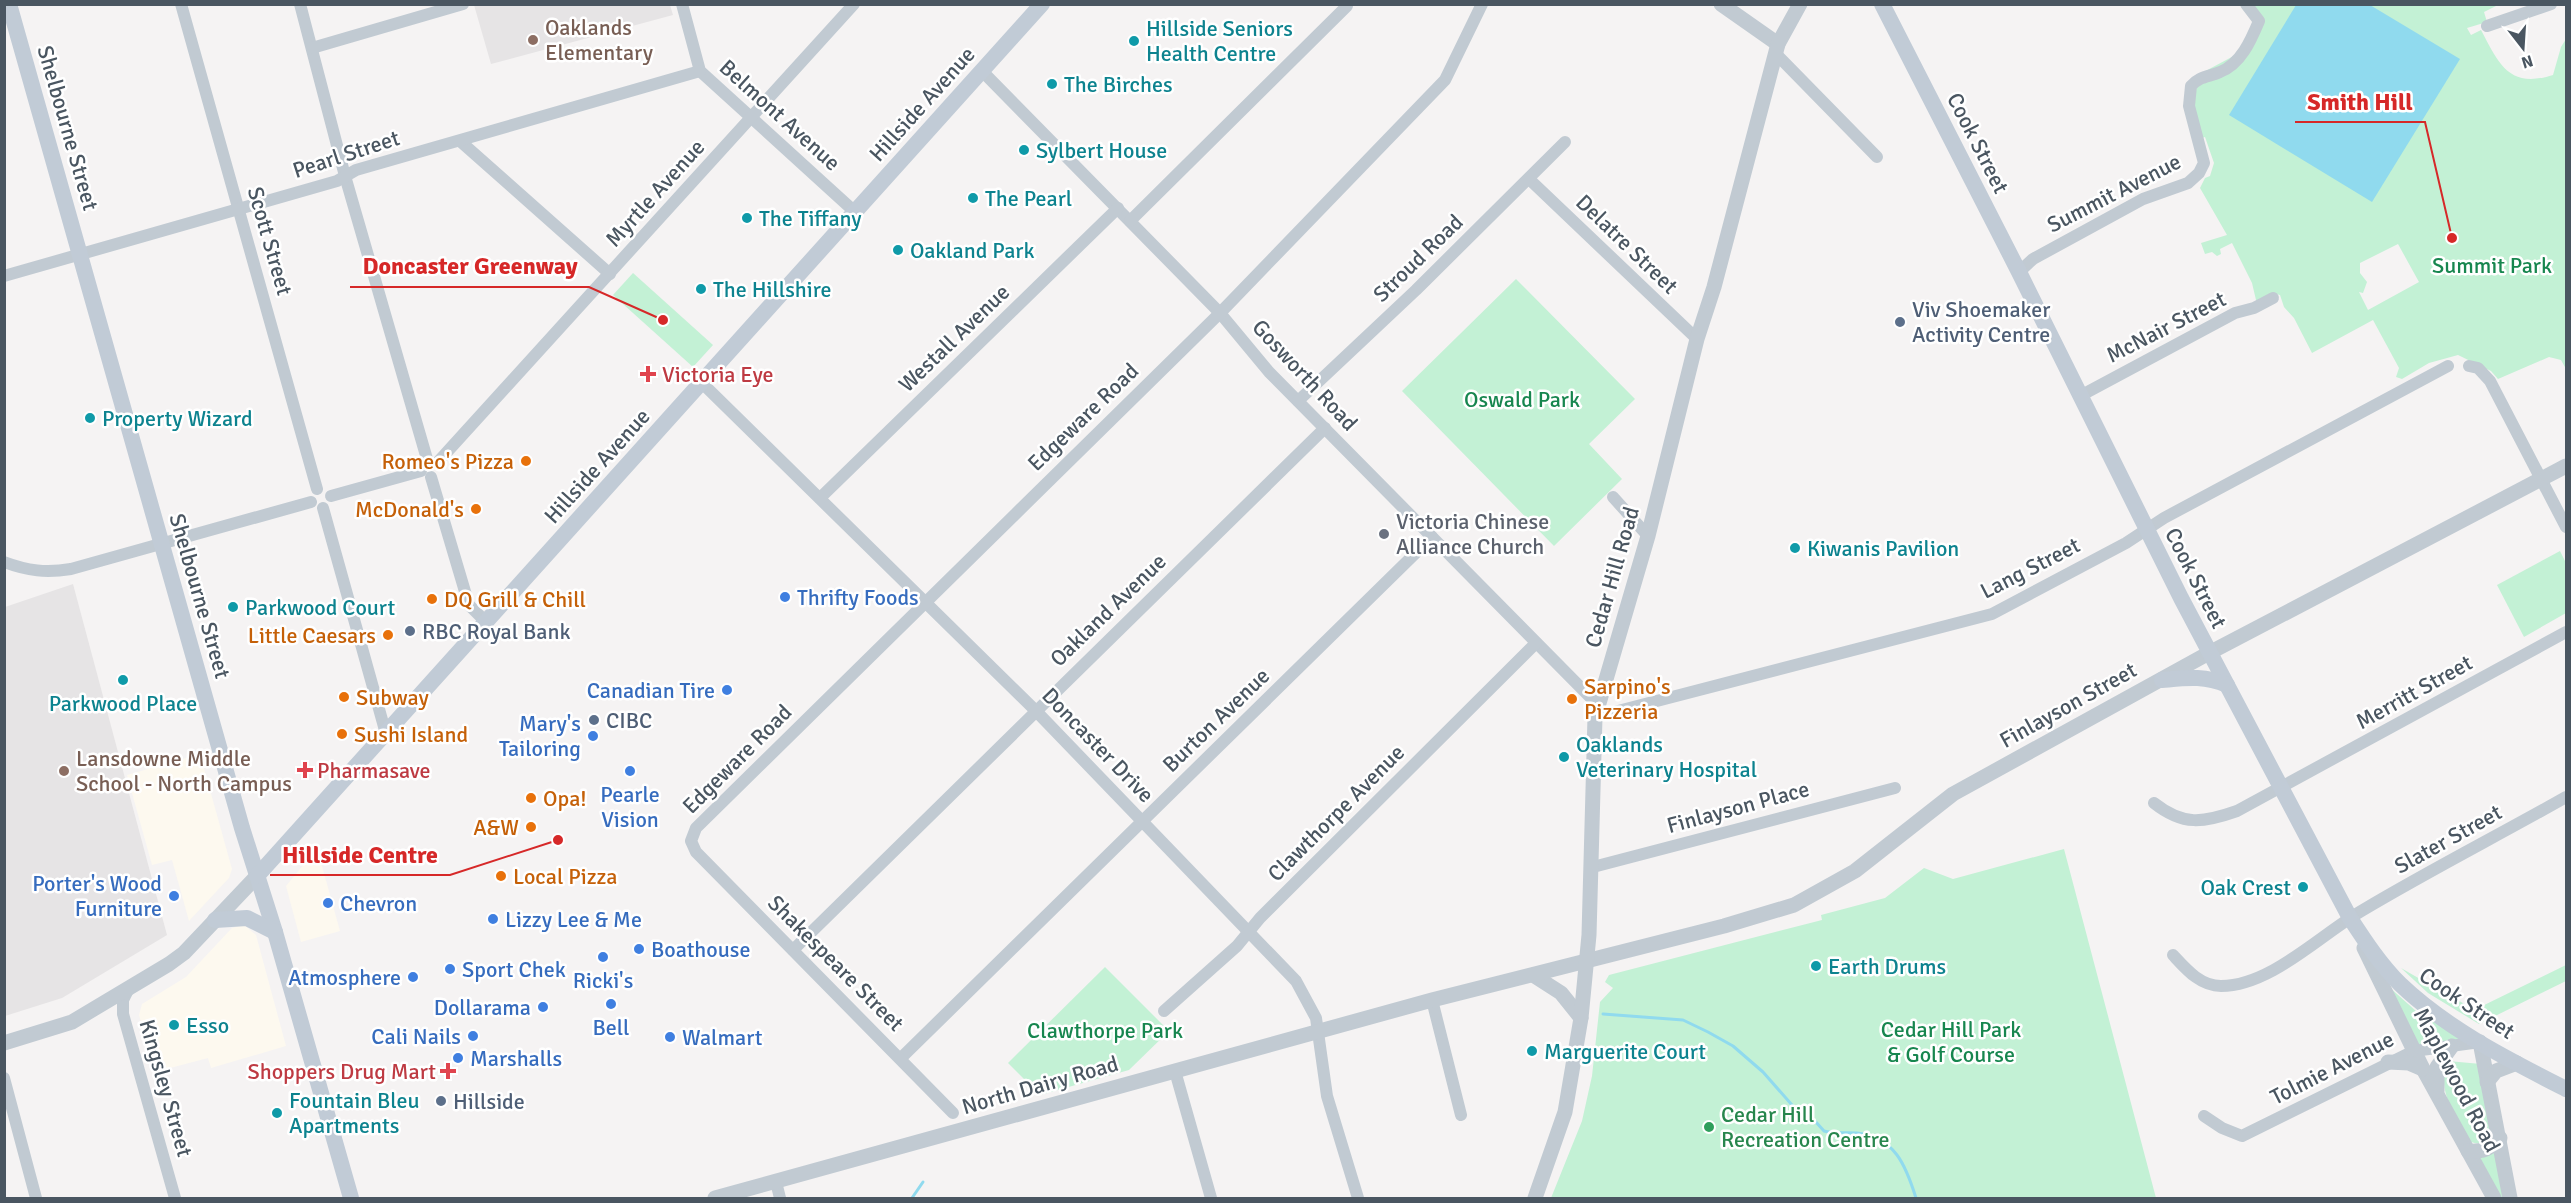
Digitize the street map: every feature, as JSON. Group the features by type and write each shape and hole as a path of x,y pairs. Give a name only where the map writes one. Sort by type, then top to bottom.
{"main road":[{"name":"Shelbourne Street","path":"9,4 351,1198"},
{"name":"Hillside Avenue","path":"257,876 1042,4"},
{"name":"Cook Street","path":"1882,4 2019,272 2146,529 2350,918 2384,967 2420,1002 2480,1042 2566,1089"},
{"path":"2162,680 2210,677 2227,685"},
{"path":"215,921 247,918 275,932"}],"street":[{"name":"Scott Street","path":"181,4 317,489"},
{"path":"300,4 345,176 432,461"},
{"path":"312,48 463,4"},
{"name":"Belmont Avenue","path":"682,4 700,71 855,212"},
{"name":"Myrtle Avenue","path":"426,474 438,471 432,461 610,274 854,4"},
{"name":"Edgeware Road","path":"691,841 696,828 1220,313 1445,80 1482,4"},
{"path":"1721,4 1778,50 1877,157"},
{"name":"Cedar Hill Road","path":"1534,1198 1565,1112 1581,1018 1593,867 1597,711 1648,536 1697,339 1714,287 1778,50 1800,4"},
{"name":"Summit Avenue","path":"2019,272 2033,259 2093,226 2143,199 2188,183 2199,173 2204,163 2189,106 2191,86 2196,80 2231,66 2251,40 2259,21 2246,4"},
{"path":"2487,26 2551,4"},
{"path":"1130,221 1347,6"},
{"name":"Pearl Street","path":"4,276 239,210 345,176 356,170 700,71"},
{"name":"Gosworth Road","path":"982,71 1220,313 1269,372 1536,643 1597,711"},
{"path":"460,141 610,274"},
{"name":"Stroud Road","path":"1298,401 1529,179 1564,142"},
{"name":"Delatre Street","path":"1529,179 1697,339"},
{"name":"Westall Avenue","path":"820,498 1118,208"},
{"name":"McNair Street","path":"2080,396 2235,313 2254,308 2273,298"},
{"name":"Lang Street","path":"1597,711 1992,614 2448,366"},
{"path":"2469,366 2478,368 2490,381 2566,527"},
{"name":"Doncaster Drive","path":"702,383 1035,710 1302,990 1312,1009 1319,1032 1327,1096 1358,1198"},
{"name":"Oakland Avenue","path":"793,950 1324,428"},
{"name":"Finlayson Street","path":"1587,962 1765,915 1815,895 1855,871 1953,794 2210,652 2566,466"},
{"path":"331,496 426,474 468,605 486,622"},
{"path":"317,489 326,489 331,496 329,504 323,508 316,507 311,502 312,494 317,489"},
{"path":"1613,497 1648,536"},
{"path":"4,562 22,569 48,572 70,569 311,502"},
{"path":"323,508 386,734"},
{"name":"Burton Avenue","path":"901,1058 1432,537"},
{"name":"Merritt Street","path":"2154,803 2171,816 2205,820 2237,812 2566,632"},
{"name":"Clawthorpe Avenue","path":"1164,1011 1249,932 1260,918 1536,643"},
{"name":"Finlayson Place","path":"1593,867 1895,788"},
{"name":"Slater Street","path":"2173,955 2188,971 2203,982 2219,986 2235,985 2266,976 2350,918 2566,797"},
{"name":"Shakespeare Street","path":"691,841 696,852 954,1113"},
{"path":"4,1043 72,1022 128,990 184,953 257,876"},
{"name":"Maplewood Road","path":"2350,918 2423,1069 2493,1198"},
{"name":"North Dairy Road","path":"715,1198 1431,1000 1587,962"},
{"path":"1533,975 1561,993 1581,1018"},
{"name":"Kingsley Street","path":"128,990 123,1000 123,1014 175,1198"},
{"path":"1431,1000 1461,1115"},
{"name":"Maplewood Road","path":"2480,1042 2510,1198"},
{"name":"Tolmie Avenue","path":"2204,1116 2222,1128 2242,1136 2414,1051 2480,1042"},
{"path":"2438,1097 2437,1067 2452,1046"},
{"path":"2388,1062 2409,1064 2423,1069"},
{"path":"2487,1082 2496,1071 2517,1063"},
{"path":"1175,1071 1211,1198"},
{"path":"4,1078 36,1198"},
{"path":"2468,1151 2481,1152 2492,1147 2500,1138"},
{"path":"776,1182 780,1198"}],"shaded area":[{"name":"Oaklands Elementary","path":"474,5 670,5 673,15 491,64"},
{"name":"Lansdowne Middle School - North Campus","path":"73,584 167,935 62,998 5,1016 5,607"},
{"path":"200,754 232,869 229,878 189,921 172,860 152,865 127,775"},
{"path":"317,848 340,931 301,942 286,886"},
{"path":"244,925 256,935 286,1046 211,1068 208,1058 155,1072 139,1015 142,1004 186,977 232,928"}],"green space":[{"name":"Summit Park","path":"2251,5 2498,5 2484,12 2487,22 2467,28 2471,35 2481,30 2500,63 2516,76 2526,79 2553,75 2561,47 2566,39 2566,369 2561,360 2549,357 2498,379 2491,371 2458,355 2429,363 2402,379 2396,377 2399,368 2373,320 2312,353 2294,318 2284,307 2280,295 2276,294 2260,302 2256,300 2252,283 2232,243 2220,249 2221,254 2217,256 2212,252 2205,254 2201,243 2227,235 2200,188 2205,178 2210,176 2214,163 2205,137 2202,138 2194,106 2198,75 2243,51 2260,23","holes":["2398,244 2419,282 2368,310 2359,292 2363,293 2367,282 2360,273 2360,263"]},
{"path":"633,273 713,345 693,367 613,295"},
{"name":"Oswald Park","path":"1516,279 1635,399 1589,444 1622,479 1554,546 1402,391"},
{"path":"2560,551 2566,563 2566,613 2524,637 2497,585"},
{"name":"Cedar Hill Park & Golf Course","path":"2064,849 2156,1198 1551,1198 1582,1121 1592,1076 1600,1002 1613,988 1605,982 1609,975 1822,920 1821,915 1885,898 1924,868 1953,879"},
{"path":"2566,965 2566,981 2479,1024 2428,993 2401,968 2422,978 2474,1010"},
{"name":"Clawthorpe Park","path":"1105,967 1169,1031 1129,1070 1040,1095 1008,1063"},
{"path":"2388,986 2417,1012 2464,1040 2419,1047"},
{"path":"2448,1061 2481,1064 2492,1135 2484,1142 2469,1141 2453,1112 2444,1082"},
{"path":"2497,1150 2506,1198 2500,1198 2478,1157"}],"water":[{"path":"2296,5 2370,5 2460,59 2372,202 2229,115"}],"waterway":[{"path":"1603,1014 1683,1020 1733,1046 1763,1072 1799,1113 1815,1121 1824,1131 1870,1136 1890,1147 1903,1164 1916,1198"},
{"path":"912,1198 923,1182"}],"place":[{"name":"Oaklands Elementary","path":"533,40"},
{"name":"Hillside Seniors Health Centre","path":"1134,41"},
{"name":"The Birches","path":"1052,84"},
{"name":"Sylbert House","path":"1024,150"},
{"name":"The Pearl","path":"973,198"},
{"name":"The Tiffany","path":"747,218"},
{"name":"Smith Hill","path":"2452,238"},
{"name":"Oakland Park","path":"898,250"},
{"name":"The Hillshire","path":"701,289"},
{"name":"Doncaster Greenway","path":"663,320"},
{"name":"Viv Shoemaker Activity Centre","path":"1900,322"},
{"name":"Victoria Eye","path":"648,374"},
{"name":"Property Wizard","path":"90,418"},
{"name":"Romeo's Pizza","path":"526,461"},
{"name":"McDonald's","path":"476,509"},
{"name":"Victoria Chinese Alliance Church","path":"1384,534"},
{"name":"Kiwanis Pavilion","path":"1795,548"},
{"name":"Thrifty Foods","path":"785,597"},
{"name":"DQ Grill & Chill","path":"432,599"},
{"name":"Parkwood Court","path":"233,607"},
{"name":"RBC Royal Bank","path":"410,631"},
{"name":"Little Caesars","path":"388,635"},
{"name":"Parkwood Place","path":"123,680"},
{"name":"Canadian Tire","path":"727,690"},
{"name":"Subway","path":"344,697"},
{"name":"Sarpino's Pizzeria","path":"1572,699"},
{"name":"CIBC","path":"594,720"},
{"name":"Sushi Island","path":"342,734"},
{"name":"Mary's Tailoring","path":"593,736"},
{"name":"Oaklands Veterinary Hospital","path":"1564,757"},
{"name":"Pharmasave","path":"305,770"},
{"name":"Lansdowne Middle School - North Campus","path":"64,771"},
{"name":"Pearle Vision","path":"630,771"},
{"name":"Opa!","path":"531,798"},
{"name":"A&W","path":"531,827"},
{"name":"Hillside Centre","path":"558,840"},
{"name":"Local Pizza","path":"501,876"},
{"name":"Oak Crest","path":"2303,887"},
{"name":"Porter's Wood Furniture","path":"174,896"},
{"name":"Chevron","path":"328,903"},
{"name":"Lizzy Lee & Me","path":"493,919"},
{"name":"Boathouse","path":"639,949"},
{"name":"Ricki's","path":"603,957"},
{"name":"Earth Drums","path":"1816,966"},
{"name":"Sport Chek","path":"450,969"},
{"name":"Atmosphere","path":"413,977"},
{"name":"Bell","path":"611,1004"},
{"name":"Dollarama","path":"543,1007"},
{"name":"Esso","path":"174,1025"},
{"name":"Cali Nails","path":"473,1036"},
{"name":"Walmart","path":"670,1037"},
{"name":"Marguerite Court","path":"1532,1051"},
{"name":"Marshalls","path":"458,1058"},
{"name":"Shoppers Drug Mart","path":"448,1071"},
{"name":"Hillside","path":"441,1101"},
{"name":"Fountain Bleu Apartments","path":"277,1113"},
{"name":"Cedar Hill Recreation Centre","path":"1709,1127"}]}
